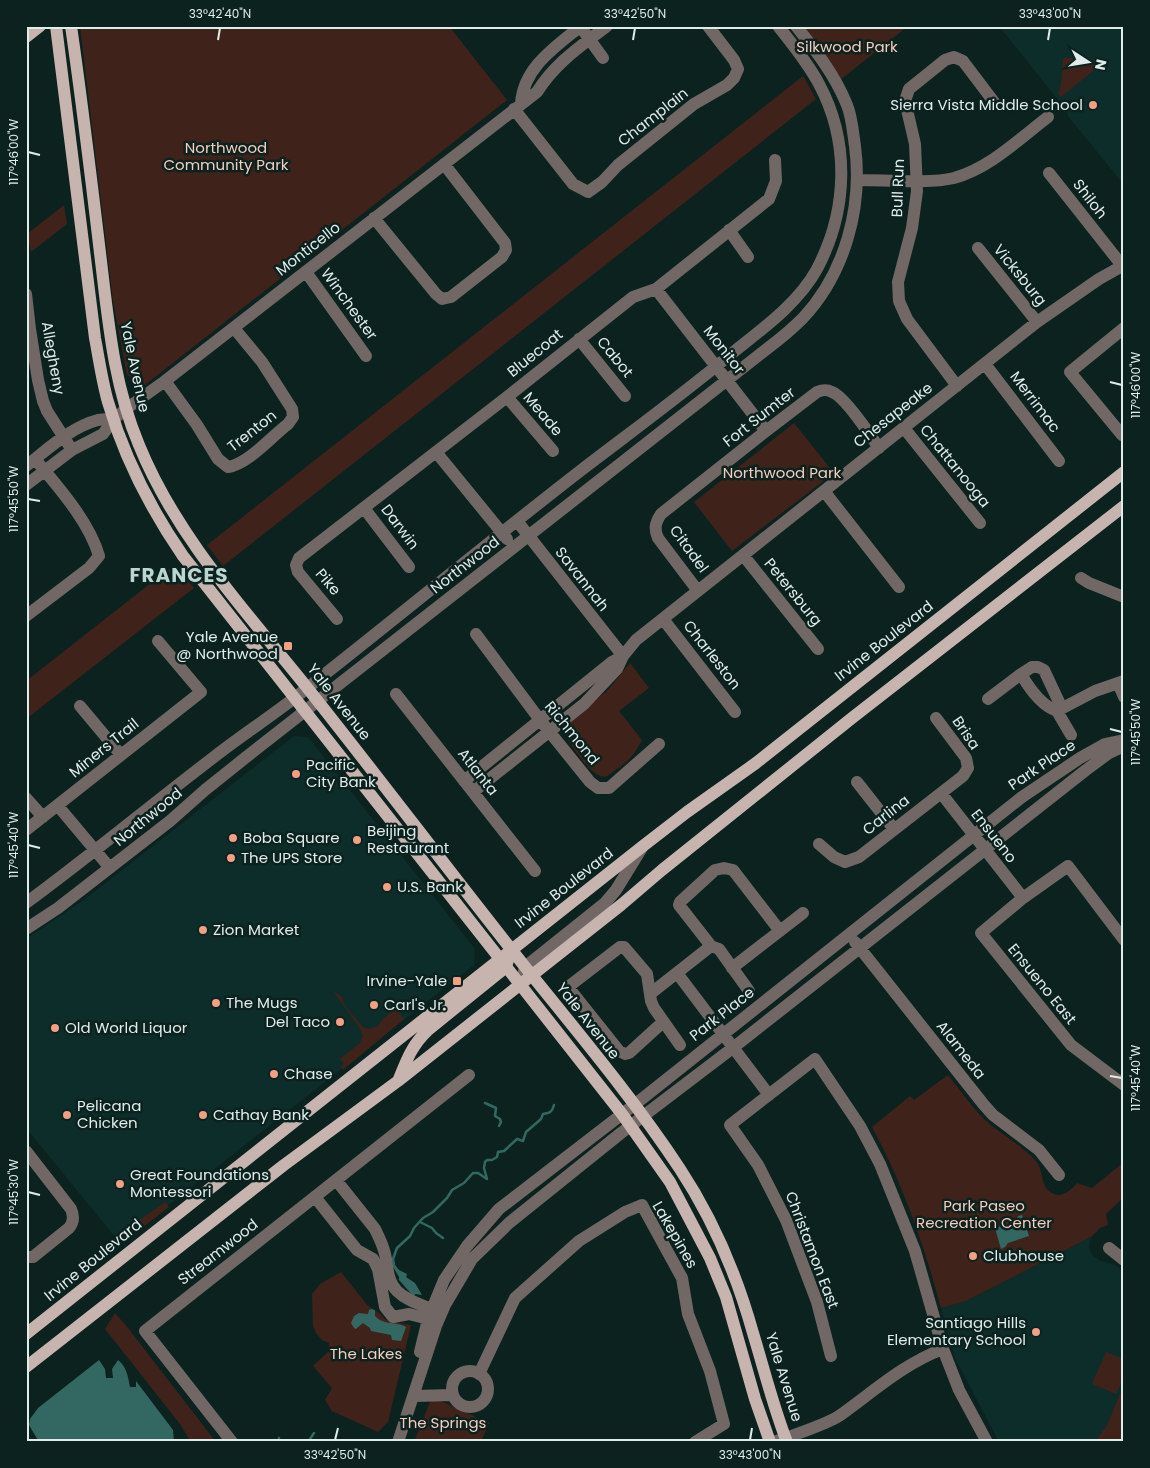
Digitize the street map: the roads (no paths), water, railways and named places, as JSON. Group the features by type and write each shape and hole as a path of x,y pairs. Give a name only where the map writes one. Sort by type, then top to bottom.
{"main road":[{"path":"26,37 40,26"},
{"name":"Yale Avenue","path":"56,26 95,338 104,386 114,419 140,484 167,532 233,622 622,1114 670,1182 710,1258 726,1297 755,1398 779,1441"},
{"name":"Yale Avenue","path":"71,26 113,352 126,409 138,444 150,470 184,530 218,577 318,701 634,1105 687,1181 711,1223 730,1265 752,1329 769,1392 779,1441"},
{"name":"Irvine Boulevard","path":"512,950 643,846 772,751 1124,472"},
{"path":"26,1367 284,1164 398,1081 520,985 529,971 1124,506"},
{"path":"398,1081 411,1050 419,1039 503,963 512,950"},
{"name":"Irvine Boulevard","path":"26,1334 503,963"}],"street":[{"name":"Monticello","path":"26,484 72,450 103,434 114,419 126,409 165,382 537,92 559,63 608,26"},
{"name":"Champlain","path":"518,107 573,184 588,192 602,182 618,165 694,104 727,85 734,78 738,69 734,60 708,26"},
{"name":"Northwood","path":"26,903 233,742 295,698 517,521 716,367 777,316 801,292 815,272 834,229 842,181 841,158 838,135 829,105 810,68 778,26"},
{"name":"Northwood","path":"26,929 58,908 170,821 205,790 785,334 820,297 844,251 852,219 858,180 854,138 848,107 828,68 796,26"},
{"path":"518,107 524,88 536,66 545,56 580,27 604,58"},
{"name":"Bull Run","path":"957,386 907,319 899,301 898,282 912,228 917,180 915,144 905,102 909,89 945,60 954,57 963,61 994,102"},
{"path":"858,180 954,178 986,165 1048,117"},
{"name":"Bluecoat","path":"296,565 298,558 633,297 656,288 769,199 776,181 775,160"},
{"path":"374,218 436,294 442,299 451,297 502,257 506,250 505,243 500,235 444,164"},
{"name":"Shiloh","path":"1049,173 1123,267"},
{"path":"729,230 748,257"},
{"name":"Vicksburg","path":"978,248 1037,322"},
{"name":"Chesapeake","path":"473,792 584,704 617,669 623,656 636,640 1037,322 1098,279 1123,267"},
{"name":"Winchester","path":"306,272 366,356"},
{"name":"Monitor","path":"656,288 766,431"},
{"name":"Allegheny","path":"26,294 30,354 43,401 47,411 72,450"},
{"name":"Trenton","path":"165,382 197,425 218,459 228,467 237,466 288,424 293,417 292,409 262,362 234,328"},
{"path":"1123,434 1070,372 1124,328"},
{"name":"Cabot","path":"579,339 625,396"},
{"name":"Merrimac","path":"985,364 1060,461"},
{"name":"Fort Sumter","path":"655,527 662,514 817,392 828,390 839,396 879,448"},
{"name":"Meade","path":"507,397 553,452"},
{"name":"Monticello","path":"31,462 64,437 99,420 114,419"},
{"name":"Chattanooga","path":"904,428 980,523"},
{"path":"436,452 514,547"},
{"path":"26,616 89,568 99,556 95,542 87,527 44,470 31,462"},
{"path":"824,491 899,587"},
{"name":"Darwin","path":"364,508 409,567"},
{"name":"Savannah","path":"517,521 623,656"},
{"name":"Citadel","path":"655,527 658,538 698,591"},
{"name":"Petersburg","path":"743,556 818,649"},
{"name":"Pike","path":"296,565 303,578 338,620"},
{"path":"1081,578 1124,597"},
{"name":"Charleston","path":"663,619 735,712"},
{"name":"Richmond","path":"476,634 540,720 590,782 598,788 609,788 659,744"},
{"name":"Miners Trail","path":"26,830 201,692 158,641"},
{"name":"Chesapeake","path":"464,781 612,662 623,656"},
{"path":"988,699 1021,674 1032,667 1038,667 1044,670 1059,702 1057,711"},
{"path":"1021,674 1026,684 1049,708 1057,711 1071,735"},
{"path":"1057,711 1095,691 1121,682 1124,697"},
{"name":"Atlanta","path":"396,694 534,870"},
{"path":"80,706 120,755"},
{"name":"Brisa","path":"936,718 966,758 968,768"},
{"name":"Park Place","path":"398,1442 414,1396 421,1347 429,1314 444,1280 467,1246 499,1209 634,1105 1022,798 1080,758 1105,744 1124,740"},
{"name":"Park Place","path":"418,1378 445,1305 472,1259 509,1223 630,1125 734,1047 1109,753 1124,746"},
{"name":"Carlina","path":"819,844 834,857 845,862 859,857 963,776 968,768"},
{"path":"857,782 894,829"},
{"name":"Ensueno","path":"941,793 1023,898"},
{"path":"26,798 42,818"},
{"path":"58,806 110,868"},
{"path":"529,971 605,904 616,890 643,846"},
{"path":"1023,898 1068,866 1124,940"},
{"path":"750,991 719,949 711,946 679,905 680,902 715,870 724,868 733,870 780,931"},
{"name":"Ensueno East","path":"1023,898 981,933 1070,1045 1124,1085"},
{"path":"732,968 803,913"},
{"name":"Alameda","path":"849,934 984,1105 993,1115 1039,1150 1059,1176"},
{"path":"650,994 711,946"},
{"path":"664,1022 629,1053 624,1054 619,1051 568,987 620,947 624,947 646,974 654,1008 664,1022 680,1045"},
{"path":"677,973 769,1095 815,1059 860,1126 880,1164 915,1251 943,1349 966,1404 987,1442"},
{"name":"Streamwood","path":"232,1442 145,1331 470,1075"},
{"name":"Christamon East","path":"769,1095 730,1125 758,1165 786,1220 817,1302 831,1356"},
{"path":"26,1151 71,1209 73,1217 69,1228 28,1257"},
{"path":"336,1180 375,1229 385,1255 388,1274 396,1290 429,1314"},
{"path":"315,1196 358,1250 373,1259 378,1269 385,1307 393,1317 409,1314 429,1314"},
{"name":"Lakepines","path":"479,1374 515,1298 579,1241 625,1212 642,1205 682,1278 688,1314 710,1371 724,1424 695,1442"},
{"path":"1109,1248 1124,1260"},
{"path":"779,1441 837,1417 890,1377 920,1359 943,1349"},
{"path":"467,1372 479,1374 488,1387 488,1392 483,1402 474,1407 458,1403 453,1395 452,1388 457,1377 467,1372"},
{"path":"414,1396 453,1395"}],"waterway":[{"path":"485,1103 496,1108 495,1116 501,1122 499,1126"},
{"path":"394,1265 393,1259 397,1248 410,1236 423,1218 433,1212 452,1190 464,1183 473,1173 478,1173 487,1179 484,1168 485,1162 497,1157 498,1152 504,1151 517,1139 523,1141 526,1132 541,1119 543,1114 550,1112 554,1105"},
{"path":"420,1222 432,1228 443,1238"},
{"path":"308,1442 314,1433"},
{"path":"278,1442 279,1438"}],"place":[{"name":"Sierra Vista Middle School","path":"1093,105"},
{"name":"Yale Avenue @ Northwood","path":"288,646"},
{"name":"Pacific City Bank","path":"296,774"},
{"name":"Boba Square","path":"233,838"},
{"name":"Beijing Restaurant","path":"357,840"},
{"name":"The UPS Store","path":"231,858"},
{"name":"U.S. Bank","path":"387,887"},
{"name":"Zion Market","path":"203,930"},
{"name":"Irvine-Yale","path":"457,981"},
{"name":"The Mugs","path":"216,1003"},
{"name":"Carl's Jr.","path":"374,1005"},
{"name":"Del Taco","path":"340,1022"},
{"name":"Old World Liquor","path":"55,1028"},
{"name":"Chase","path":"274,1074"},
{"name":"Pelicana Chicken","path":"67,1115"},
{"name":"Cathay Bank","path":"203,1115"},
{"name":"Great Foundations Montessori","path":"120,1184"},
{"name":"Clubhouse","path":"973,1256"},
{"name":"Santiago Hills Elementary School","path":"1036,1332"}],"district":[{"name":"FRANCES","path":"179,575"}],"park label":[{"name":"Silkwood Park","path":"847,47"},
{"name":"Northwood Community Park","path":"226,156"},
{"name":"Northwood Park","path":"782,473"},
{"name":"Park Paseo Recreation Center","path":"984,1214"},
{"name":"The Lakes","path":"366,1354"},
{"name":"The Springs","path":"443,1423"}]}
